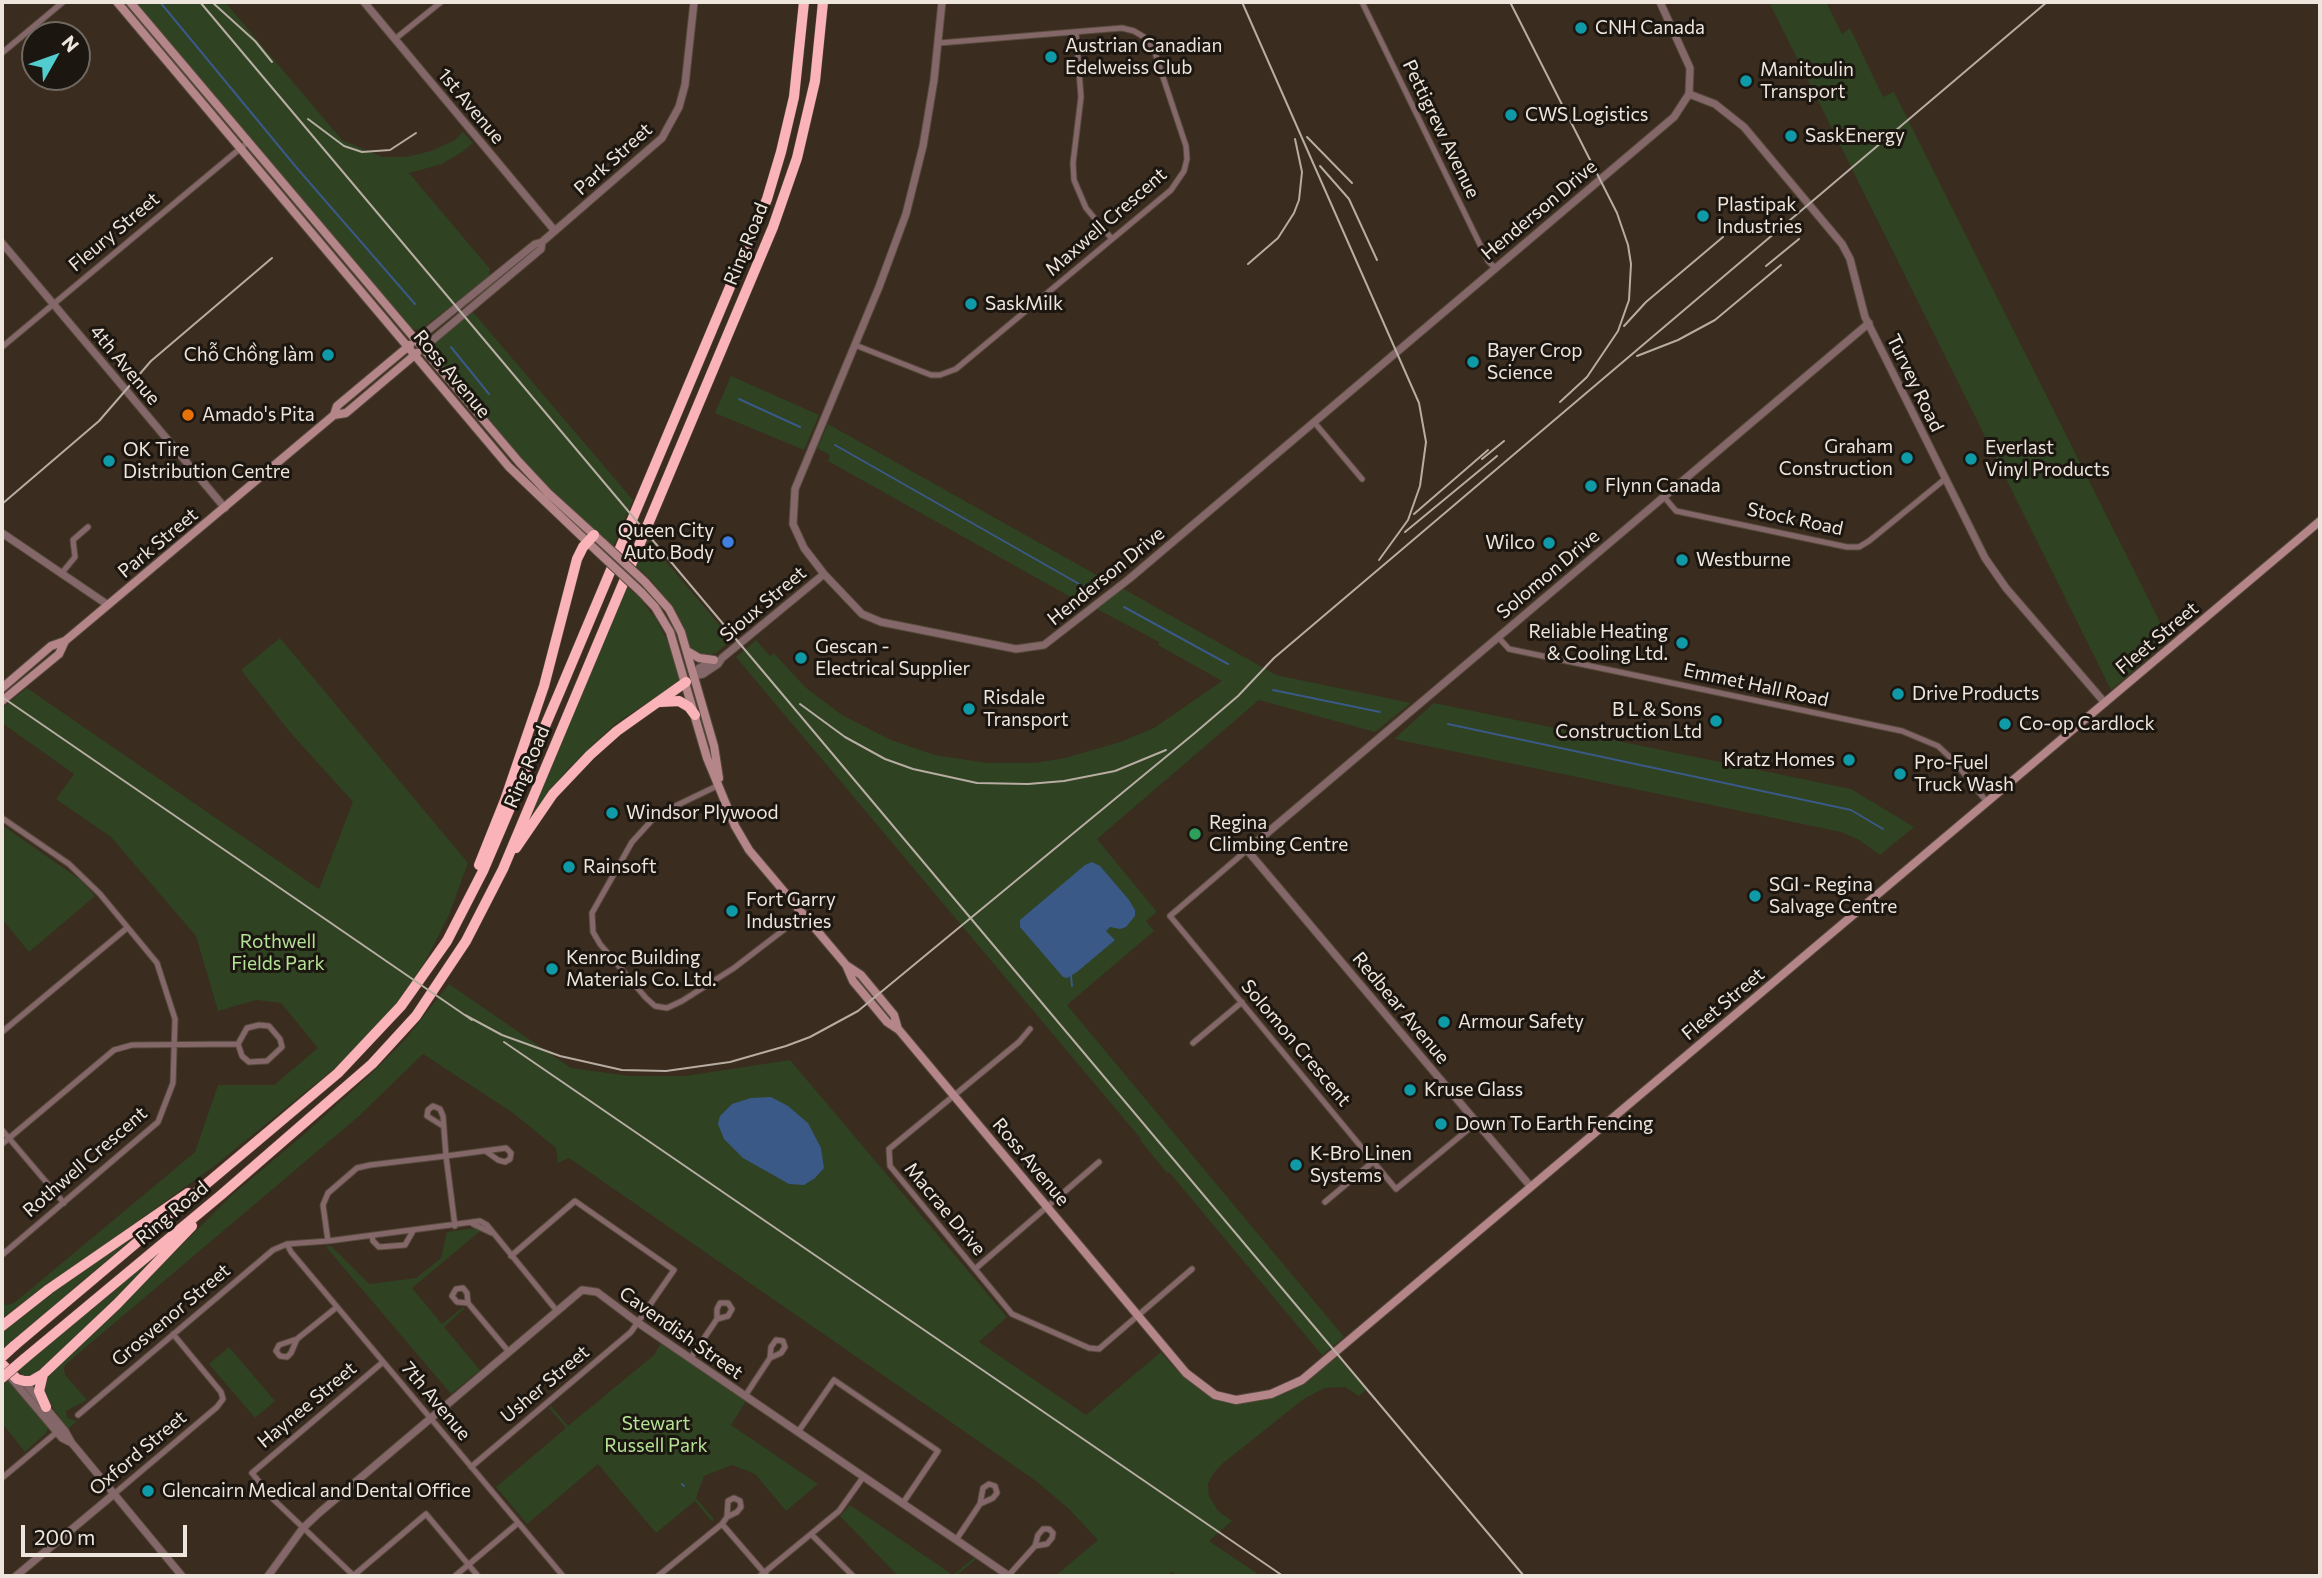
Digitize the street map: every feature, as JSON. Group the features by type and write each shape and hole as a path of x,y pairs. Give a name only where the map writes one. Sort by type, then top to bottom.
{"highway":[{"name":"Ring Road","path":"2,1356 338,1073 380,1031 433,964 483,871 767,198 793,97 804,2"},
{"name":"Ring Road","path":"2,1378 350,1084 394,1042 466,941 503,869 773,227 797,158 815,81 823,2"},
{"path":"458,918 544,686 577,559 591,539"},
{"path":"503,869 539,813 569,776 617,731 690,679"},
{"path":"660,702 679,701 695,715"},
{"path":"2,1325 231,1163"},
{"path":"2,1365 17,1379 24,1381 31,1381 43,1374 117,1304 221,1195"},
{"path":"43,1374 39,1391 46,1407"}],"main road":[{"name":"Ross Avenue","path":"117,2 239,149 412,344"},
{"name":"Ross Avenue","path":"130,2 248,142 509,467 591,539 604,544 660,597 675,620 687,650 695,715 707,758 742,839 846,965 853,981 887,1022 899,1030 1139,1315"},
{"name":"Park Street","path":"334,415 337,406 412,344"},
{"name":"Park Street","path":"2,701 58,654 65,642 334,415 346,413 418,352"},
{"name":"Fleet Street","path":"1139,1315 1186,1373 1215,1395 1236,1400 1271,1394 1302,1380 2320,521"},
{"name":"Ross Avenue","path":"591,539 598,552 655,607 670,632 717,756 719,785"},
{"name":"Park Street","path":"2,688 51,646 65,642"},
{"path":"687,650 699,658 718,659"}],"street":[{"path":"2,53 63,2"},
{"name":"1st Avenue","path":"364,2 555,232"},
{"path":"395,39 441,2"},
{"name":"Park Street","path":"412,344 536,244 555,232 646,155 662,138 672,123 685,85 694,2"},
{"name":"Henderson Drive","path":"942,2 939,43 923,146 905,214 879,288 793,499 793,524 797,536 824,574 862,614 881,622 1016,649 1044,645 1129,579 1674,117 1689,94"},
{"name":"Pettigrew Avenue","path":"1362,2 1494,268"},
{"path":"1660,2 1690,68 1689,94"},
{"name":"Maxwell Crescent","path":"855,345 931,375 948,373 960,366 1175,186 1184,171 1187,153 1154,50 1148,41 1134,31 1122,28 939,43"},
{"path":"1076,32 1081,97 1073,163 1074,180 1086,208 1112,239"},
{"name":"Turvey Road","path":"1689,94 1715,103 1744,127 1842,244 1850,259 1868,323 1979,548 1996,575 2105,703"},
{"name":"Fleury Street","path":"2,347 248,142"},
{"name":"Park Street","path":"418,352 541,249 542,242"},
{"name":"4th Avenue","path":"2,243 225,508"},
{"name":"Solomon Drive","path":"1247,850 1868,323"},
{"path":"1314,422 1362,480"},
{"name":"Stock Road","path":"1664,498 1676,511 1847,547 1859,547 1945,479"},
{"path":"61,574 75,557 73,540 88,527"},
{"path":"2,533 108,606"},
{"name":"Sioux Street","path":"690,679 718,664 718,659 824,574"},
{"name":"Emmet Hall Road","path":"1498,637 1508,649 1902,731 1938,747 1953,760 1987,802"},
{"path":"719,785 653,819 632,842 592,913 593,932 600,944 646,998 655,1006 667,1008 682,1002 734,968 803,915"},
{"name":"Rothwell Crescent","path":"2,818 69,864 100,894 157,963 175,1019 173,1083 158,1122 2,1255"},
{"name":"Solomon Crescent","path":"1247,850 1170,916 1396,1189 1476,1123"},
{"name":"Redbear Avenue","path":"1247,850 1531,1187"},
{"path":"2,1032 127,928"},
{"path":"1193,1043 1242,1002"},
{"path":"259,1025 270,1026 282,1047 267,1061 249,1062 242,1056 239,1044 247,1028 259,1025"},
{"name":"Macrae Drive","path":"1030,1029 890,1149 890,1166 1012,1314 1089,1348 1099,1349 1192,1269"},
{"path":"2,1144 114,1050 132,1045 239,1044"},
{"path":"443,1126 454,1226"},
{"path":"2,1130 64,1203"},
{"path":"328,1241 323,1205 328,1193 357,1168 370,1164 487,1152"},
{"path":"1325,1202 1374,1161"},
{"path":"975,1269 1100,1162"},
{"name":"Usher Street","path":"471,1467 631,1332 674,1270 575,1201 511,1256"},
{"path":"287,1244 473,1224 492,1233 557,1311"},
{"path":"372,1236 379,1247 405,1245 412,1231"},
{"name":"7th Avenue","path":"287,1244 563,1576"},
{"name":"Grosvenor Street","path":"78,1415 273,1250 287,1244"},
{"name":"Cavendish Street","path":"268,1576 303,1528 582,1290 597,1292 636,1322 1009,1576"},
{"path":"468,1303 509,1352"},
{"path":"298,1339 337,1307"},
{"path":"690,1359 718,1319"},
{"name":"Oxford Street","path":"16,1576 217,1407 223,1399 221,1392 173,1334"},
{"path":"2,1356 67,1433 71,1442"},
{"path":"744,1396 770,1358"},
{"name":"Haynee Street","path":"303,1528 274,1500 252,1473 383,1362"},
{"path":"2,1365 57,1432 71,1442 182,1576"},
{"path":"798,1432 834,1380 938,1451 903,1503"},
{"path":"2,1478 57,1432"},
{"path":"722,1524 764,1575 839,1511 864,1476"},
{"path":"956,1539 980,1504"},
{"path":"303,1528 353,1576 426,1514 478,1576"},
{"path":"658,1576 727,1517"},
{"path":"455,1576 518,1522"},
{"path":"811,1534 853,1576"},
{"path":"1009,1576 1035,1546"}],"green space":[{"path":"135,2 225,2 342,140 382,157 406,157 431,151 455,140 463,132 473,143 462,152 442,164 409,173 490,269 489,276 420,330 411,329"},
{"path":"1769,2 1826,2 1842,34 1850,28 1883,97 1894,92 2169,640 2111,690"},
{"path":"472,311 633,500 613,547 510,448 432,353 434,343"},
{"path":"731,376 819,415 804,450 715,413"},
{"path":"828,424 1109,582 1083,604 828,461 830,455 817,448"},
{"path":"647,539 732,640 716,653 699,656 691,650 677,613 636,566"},
{"path":"626,586 639,597 656,619 667,640 680,681 615,724 569,768 535,813 532,810"},
{"path":"1122,588 1276,675 1411,703 1375,732 1259,700 1097,839 1157,912 1146,921 1154,931 1067,1005 1344,1337 1322,1355 736,657 756,640 770,656 774,653 805,687 842,715 891,740 935,755 987,763 1035,763 1065,758 1120,742 1154,728 1222,681 1158,645 1159,642 1097,609"},
{"name":"Rothwell Fields Park","path":"280,638 468,863 449,915 423,966 399,1003 335,1068 213,1167 2,1318 2,1301 6,1305 14,1303 195,1152 218,1085 274,1085 318,1048 281,1003 256,1000 218,1011 196,936 111,837 56,799 74,774 2,723 2,708 27,688 319,889 353,802 289,731 241,670"},
{"path":"1434,703 1851,789 1914,827 1880,855 1859,840 1841,832 1394,739"},
{"path":"2,825 82,881 95,896 29,952 2,919"},
{"path":"449,984 571,1068 630,1076 685,1076 790,1060 1007,1317 979,1342 1086,1415 1161,1352 1177,1371 1212,1394 1262,1399 1280,1395 1298,1386 1336,1355 1366,1390 1359,1396 1345,1387 1325,1388 1305,1398 1222,1464 1208,1484 1209,1496 1218,1511 1232,1521 1209,1541 1261,1576 1178,1576 1172,1572 1167,1576 1055,1576 1098,1540 1068,1508 1036,1481 569,1158 558,1163 556,1148 513,1113 423,1054 359,1116 66,1364 65,1375 87,1400 66,1411 67,1418 77,1421 68,1429 48,1401 43,1388 47,1376 93,1334 232,1195 372,1073 404,1041"},
{"path":"480,1229 479,1232 412,1288 442,1324 465,1308 444,1327 480,1370 451,1394 326,1247 331,1246 369,1284 416,1278 441,1258 447,1232"},
{"path":"142,1230 2,1350 2,1331"},
{"path":"169,1244 129,1287 55,1358 32,1377 25,1377 18,1370"},
{"name":"Stewart Russell Park","path":"661,1343 746,1401 731,1425 818,1484 786,1511 755,1474 732,1465 704,1476 696,1498 714,1519 712,1522 695,1501 656,1533 598,1464 527,1524 496,1487 566,1428 549,1408 551,1406 568,1426 654,1355"},
{"path":"229,1347 275,1401 255,1418 209,1364"},
{"path":"7,1379 48,1428 25,1452 2,1423 2,1383"},
{"path":"850,1505 953,1575 976,1559 956,1576 898,1576 840,1516"}],"water":[{"path":"1092,862 1100,866 1129,900 1135,910 1135,916 1126,927 1110,927 1106,931 1115,940 1067,978 1063,977 1020,927 1020,920"},
{"path":"771,1097 788,1106 808,1123 821,1148 824,1168 804,1185 789,1184 743,1158 724,1139 718,1124 720,1116 732,1104 751,1098"}],"waterway":[{"path":"160,2 296,167 415,304"},
{"path":"451,347 489,394"},
{"path":"739,399 800,427"},
{"path":"835,445 1095,593"},
{"path":"1124,607 1228,664"},
{"path":"1273,690 1380,712"},
{"path":"1448,724 1851,810 1883,829"},
{"path":"1071,976 1072,986"}],"railway":[{"path":"200,2 1524,1576"},
{"path":"212,2 255,41 272,62"},
{"path":"1242,2 1419,403 1426,442 1420,486 1408,520 1379,560"},
{"path":"1510,2 1617,213 1628,245 1631,264 1629,300 1618,331 1587,377 1560,402"},
{"path":"465,1015 502,1035 560,1056 622,1070 666,1071 730,1062 786,1046 810,1037 858,1011 1196,732 1238,696 1274,658 2047,2"},
{"path":"308,119 344,146 362,152 390,150 416,133"},
{"path":"1307,137 1352,183"},
{"path":"1248,264 1278,238 1299,200 1302,172 1295,139"},
{"path":"1320,166 1349,199 1377,260"},
{"path":"1624,326 1646,302 1723,237"},
{"path":"1766,266 1799,239"},
{"path":"2,504 99,421 151,361 272,258"},
{"path":"1637,356 1678,340 1715,320 1781,265"},
{"path":"1482,459 1504,441"},
{"path":"1414,514 1488,450"},
{"path":"1405,532 1497,456"},
{"path":"2,697 472,1020"},
{"path":"800,704 845,737 885,759 913,769 977,783 1028,784 1064,781 1115,771 1166,750"},
{"path":"504,1042 1283,1576"}],"place":[{"name":"CNH Canada","path":"1581,28"},
{"name":"Austrian Canadian Edelweiss Club","path":"1051,57"},
{"name":"Manitoulin Transport","path":"1746,81"},
{"name":"CWS Logistics","path":"1511,115"},
{"name":"SaskEnergy","path":"1791,136"},
{"name":"Plastipak Industries","path":"1703,216"},
{"name":"SaskMilk","path":"971,304"},
{"name":"Chỗ Chồng làm","path":"328,355"},
{"name":"Bayer Crop Science","path":"1473,362"},
{"name":"Amado's Pita","path":"188,415"},
{"name":"Graham Construction","path":"1907,458"},
{"name":"Everlast Vinyl Products","path":"1971,459"},
{"name":"OK Tire Distribution Centre","path":"109,461"},
{"name":"Flynn Canada","path":"1591,486"},
{"name":"Queen City Auto Body","path":"728,542"},
{"name":"Wilco","path":"1549,543"},
{"name":"Westburne","path":"1682,560"},
{"name":"Reliable Heating & Cooling Ltd.","path":"1682,643"},
{"name":"Gescan - Electrical Supplier","path":"801,658"},
{"name":"Drive Products","path":"1898,694"},
{"name":"Risdale Transport","path":"969,709"},
{"name":"B L & Sons Construction Ltd","path":"1716,721"},
{"name":"Co-op Cardlock","path":"2005,724"},
{"name":"Kratz Homes","path":"1849,760"},
{"name":"Pro-Fuel Truck Wash","path":"1900,774"},
{"name":"Windsor Plywood","path":"612,813"},
{"name":"Regina Climbing Centre","path":"1195,834"},
{"name":"Rainsoft","path":"569,867"},
{"name":"SGI - Regina Salvage Centre","path":"1755,896"},
{"name":"Fort Garry Industries","path":"732,911"},
{"name":"Kenroc Building Materials Co. Ltd.","path":"552,969"},
{"name":"Armour Safety","path":"1444,1022"},
{"name":"Kruse Glass","path":"1410,1090"},
{"name":"Down To Earth Fencing","path":"1441,1124"},
{"name":"K-Bro Linen Systems","path":"1296,1165"},
{"name":"Glencairn Medical and Dental Office","path":"148,1491"}]}
